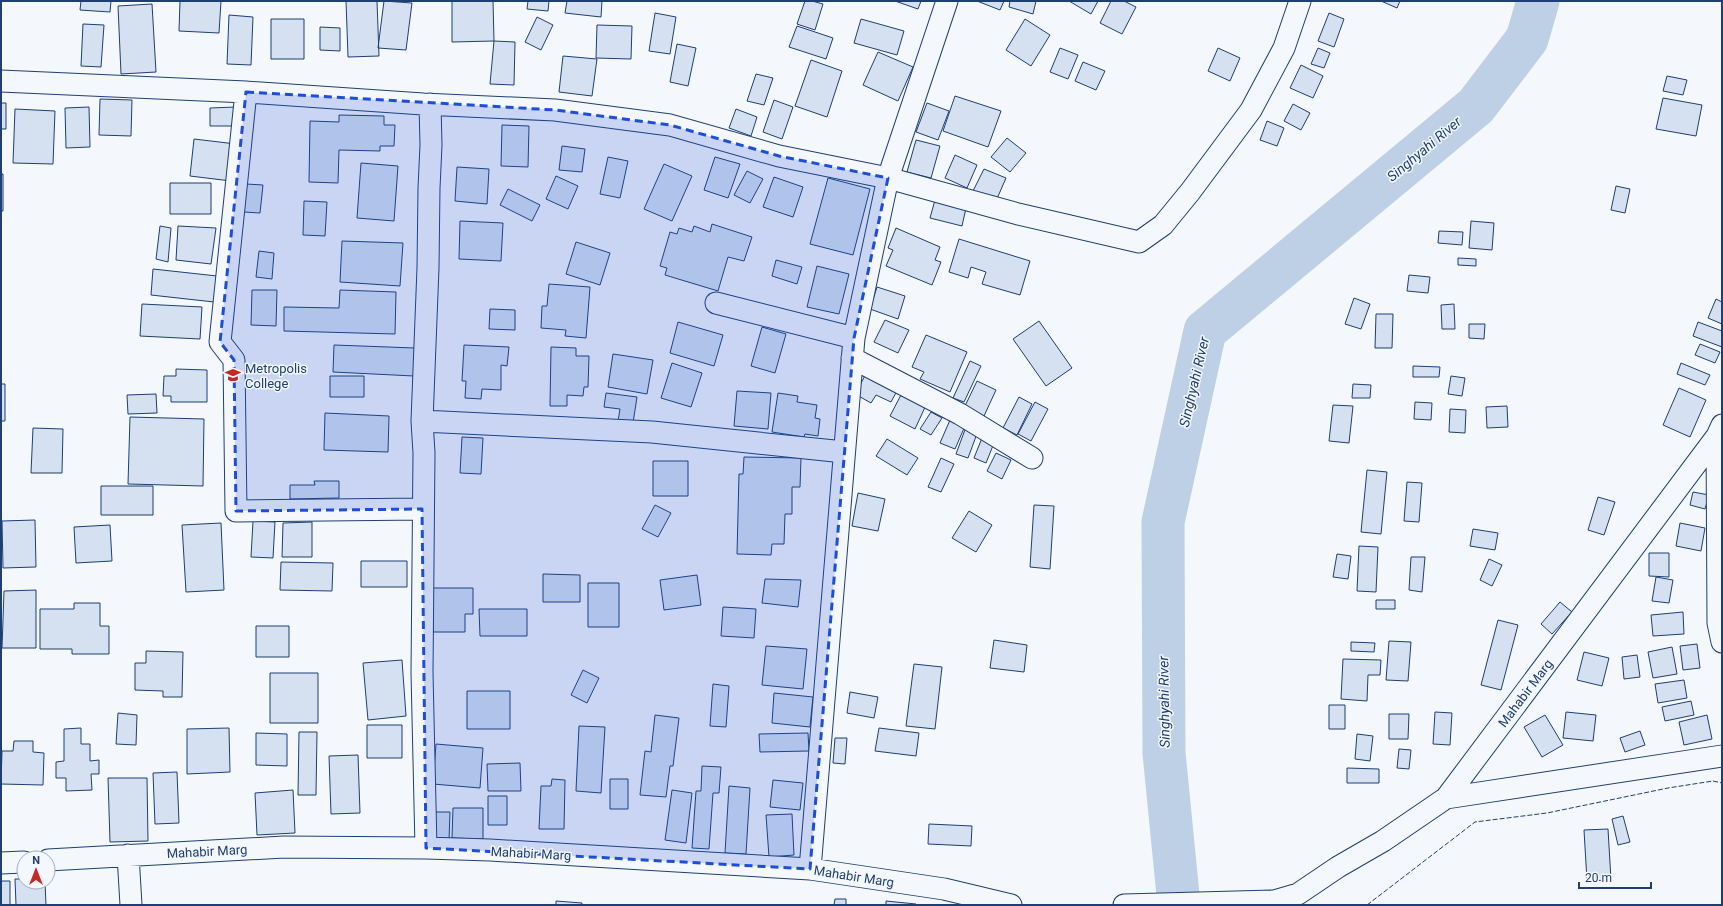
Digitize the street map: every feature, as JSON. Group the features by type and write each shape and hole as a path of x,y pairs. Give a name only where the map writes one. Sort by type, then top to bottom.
{"street":[{"path":"810,869 853,348 888,178 947,1"},
{"path":"1,81 246,92 430,104 555,110 670,124 779,156 888,178 1018,214 1139,242 1163,225 1190,192 1251,110 1284,48 1300,1"},
{"path":"246,92 220,342 234,360 236,512 422,509"},
{"path":"426,848 422,673 422,509 424,453 422,421 428,268 429,188 432,145 430,104"},
{"path":"716,303 853,348 1032,458"},
{"path":"422,421 652,432 844,452"},
{"path":"1720,430 1718,623 1722,642"},
{"name":"Mahabir Marg","path":"1124,905 1299,899 1446,798 1720,430"},
{"path":"1446,798 1722,756"},
{"name":"Mahabir Marg","path":"56,860 284,847 426,848 810,869 943,897 1011,905"},
{"path":"128,855 131,905"},
{"path":"1,864 16,863"}],"highlighted area":[{"path":"246,92 555,110 670,125 779,156 888,178 854,338 810,869 426,848 422,509 236,511 234,360 220,342"}],"building":[{"path":"81,1 111,1 110,12 80,10"},
{"path":"180,1 221,1 219,33 179,31"},
{"path":"346,1 377,1 379,56 348,57"},
{"path":"384,1 412,3 406,50 378,48"},
{"path":"452,1 493,1 494,41 452,42"},
{"path":"528,1 549,1 548,11 527,9"},
{"path":"567,1 602,1 601,17 565,13"},
{"path":"805,1 823,4 815,30 797,24"},
{"path":"895,1 921,1 918,9"},
{"path":"977,1 1004,1 1000,10"},
{"path":"1010,1 1036,1 1033,14 1009,7"},
{"path":"1069,1 1098,1 1091,14"},
{"path":"1111,1 1124,1 1136,7 1122,34 1100,23"},
{"path":"1381,1 1400,1 1397,8"},
{"path":"152,4 156,72 121,74 118,6"},
{"path":"655,13 676,17 670,54 649,51"},
{"path":"1329,13 1344,19 1334,47 1318,41"},
{"path":"229,15 253,17 251,65 227,64"},
{"path":"537,17 553,25 541,50 525,42"},
{"path":"271,19 304,19 304,59 271,59"},
{"path":"861,19 904,31 897,55 854,43"},
{"path":"1025,19 1050,35 1031,66 1006,50"},
{"path":"83,24 104,25 101,67 81,66"},
{"path":"597,25 632,26 631,59 596,58"},
{"path":"797,26 833,38 826,59 789,47"},
{"path":"320,27 340,28 340,51 320,50"},
{"path":"494,41 515,42 514,85 490,84"},
{"path":"677,44 696,48 688,86 670,82"},
{"path":"1060,48 1078,55 1068,79 1050,72"},
{"path":"1218,48 1240,58 1230,81 1208,71"},
{"path":"1318,48 1330,53 1324,68 1311,64"},
{"path":"878,52 913,67 898,101 863,85"},
{"path":"563,56 597,59 592,96 559,92"},
{"path":"811,60 842,71 827,117 795,106"},
{"path":"1083,62 1105,71 1096,90 1075,81"},
{"path":"1301,65 1323,76 1313,98 1290,88"},
{"path":"756,74 773,78 764,105 747,101"},
{"path":"1667,76 1687,80 1683,95 1663,91"},
{"path":"955,96 1001,111 988,147 943,131"},
{"path":"1663,98 1702,105 1696,136 1656,129"},
{"path":"100,99 132,100 131,136 99,135"},
{"path":"774,100 793,107 782,139 763,132"},
{"path":"1,103 6,103 6,129 1,129"},
{"path":"927,103 949,111 938,140 916,132"},
{"path":"1293,104 1310,113 1301,130 1284,121"},
{"path":"89,107 90,147 66,148 65,108"},
{"path":"236,107 237,126 210,126 210,108"},
{"path":"15,109 55,111 53,164 13,163"},
{"path":"736,109 757,117 751,136 729,128"},
{"path":"339,115 384,116 384,125 395,125 394,146 380,146 380,151 339,150 338,183 309,182 310,121 339,122"},
{"path":"1267,121 1284,128 1277,146 1260,140"},
{"path":"502,125 529,126 528,167 501,166"},
{"path":"1007,138 1026,153 1010,172 991,157"},
{"path":"194,139 236,144 231,181 190,176"},
{"path":"916,140 940,146 931,178 907,172"},
{"path":"562,146 585,149 582,172 559,170"},
{"path":"955,155 977,165 967,188 945,178"},
{"path":"608,157 628,161 620,198 600,194"},
{"path":"715,157 740,164 728,198 704,190"},
{"path":"361,163 398,166 394,221 357,218"},
{"path":"664,164 692,176 672,221 644,209"},
{"path":"457,167 489,169 487,204 455,201"},
{"path":"984,169 1006,178 996,201 973,191"},
{"path":"747,171 763,179 750,203 734,195"},
{"path":"1,174 3,174 3,211 1,211"},
{"path":"556,176 578,186 568,209 546,199"},
{"path":"774,177 803,187 793,217 763,207"},
{"path":"828,178 870,189 853,255 810,244"},
{"path":"170,183 211,183 211,214 170,214"},
{"path":"246,184 263,185 260,213 244,212"},
{"path":"1616,186 1630,189 1625,213 1611,210"},
{"path":"508,189 540,205 532,221 500,205"},
{"path":"935,200 966,208 962,226 930,218"},
{"path":"304,201 327,202 325,236 303,235"},
{"path":"460,221 503,223 501,261 459,259"},
{"path":"1471,221 1494,223 1492,250 1469,248"},
{"path":"712,224 752,237 744,261 728,257 718,291 665,275 667,268 660,266 670,232 677,234 679,228 692,232 694,226 710,232"},
{"path":"160,226 171,228 168,262 156,259"},
{"path":"178,226 216,228 211,264 176,260"},
{"path":"896,228 940,247 935,260 941,262 932,285 886,266 893,250 888,248"},
{"path":"1439,231 1463,232 1462,245 1438,243"},
{"path":"959,239 1030,261 1020,295 982,284 986,272 971,267 968,278 949,272"},
{"path":"342,241 403,243 400,286 340,282"},
{"path":"576,242 610,253 600,285 566,274"},
{"path":"259,251 274,253 272,279 256,277"},
{"path":"1458,258 1476,259 1476,266 1458,265"},
{"path":"776,260 802,267 797,284 772,276"},
{"path":"817,266 849,274 839,314 807,307"},
{"path":"153,269 217,276 214,302 151,295"},
{"path":"1409,275 1430,277 1428,293 1407,291"},
{"path":"549,284 590,287 586,338 565,336 566,330 541,328 542,306 547,306"},
{"path":"877,287 905,296 898,319 870,309"},
{"path":"252,290 277,290 276,326 251,325"},
{"path":"340,290 396,292 395,334 284,331 284,307 339,308"},
{"path":"1354,298 1370,304 1361,329 1345,324"},
{"path":"1716,299 1722,302 1722,324 1708,318"},
{"path":"142,304 202,307 200,339 140,336"},
{"path":"1454,304 1455,329 1442,329 1441,305"},
{"path":"490,309 515,310 515,330 489,329"},
{"path":"1376,314 1393,314 1392,348 1375,348"},
{"path":"885,320 909,330 898,353 874,342"},
{"path":"1039,321 1072,368 1046,386 1013,339"},
{"path":"678,322 723,335 714,366 670,353"},
{"path":"1698,322 1722,331 1722,347 1693,336"},
{"path":"1469,324 1485,324 1484,339 1469,338"},
{"path":"762,327 786,334 775,373 751,366"},
{"path":"926,335 967,352 950,392 920,379 924,372 912,367"},
{"path":"1700,344 1720,352 1715,363 1695,355"},
{"path":"334,345 415,348 414,376 333,372"},
{"path":"464,345 509,347 507,366 501,365 501,390 482,389 481,399 465,398 466,381 462,381"},
{"path":"551,347 576,348 576,356 589,356 588,387 584,387 583,396 567,395 567,406 550,406"},
{"path":"613,354 653,360 647,394 608,387"},
{"path":"970,361 981,366 964,402 953,398"},
{"path":"672,363 702,373 691,407 661,398"},
{"path":"1681,363 1710,375 1705,385 1677,374"},
{"path":"1413,366 1440,367 1439,377 1413,377"},
{"path":"176,369 207,370 207,402 171,402 171,396 163,396 164,376 176,376"},
{"path":"867,372 898,389 891,402 876,395 871,403 855,394"},
{"path":"330,376 364,376 364,397 330,397"},
{"path":"1451,376 1465,378 1462,396 1448,394"},
{"path":"977,381 996,390 984,416 965,406"},
{"path":"1,384 5,384 5,421 1,421"},
{"path":"1353,384 1371,385 1370,398 1352,398"},
{"path":"1679,388 1706,400 1690,437 1663,425"},
{"path":"737,391 771,393 768,429 734,426"},
{"path":"606,393 637,397 633,423 618,421 620,409 604,407"},
{"path":"778,393 798,396 797,402 817,405 815,418 820,419 818,436 805,434 804,437 772,432"},
{"path":"902,393 926,405 915,429 890,416"},
{"path":"156,394 157,413 128,414 127,395"},
{"path":"1019,397 1032,404 1017,435 1003,428"},
{"path":"1035,402 1048,409 1031,441 1018,434"},
{"path":"1415,402 1432,403 1431,420 1414,419"},
{"path":"1333,405 1353,406 1349,443 1329,441"},
{"path":"1507,406 1508,427 1487,428 1486,407"},
{"path":"1450,409 1466,410 1465,433 1449,432"},
{"path":"931,412 942,418 931,435 920,429"},
{"path":"325,413 389,416 388,452 324,450"},
{"path":"130,417 204,419 203,486 128,484"},
{"path":"950,420 965,426 955,449 940,443"},
{"path":"966,427 978,431 968,458 956,454"},
{"path":"33,428 63,429 62,473 31,473"},
{"path":"462,437 483,438 481,474 460,473"},
{"path":"982,438 994,443 986,463 974,458"},
{"path":"887,439 918,458 907,475 876,456"},
{"path":"996,453 1011,460 1002,479 987,471"},
{"path":"744,457 801,458 800,487 792,487 792,514 785,514 784,544 772,544 771,555 737,554 739,474 743,474"},
{"path":"941,458 954,464 941,492 928,487"},
{"path":"653,461 688,461 688,496 653,496"},
{"path":"1367,470 1387,472 1381,534 1361,532"},
{"path":"314,481 339,481 339,498 290,499 290,485 315,485"},
{"path":"1407,482 1422,483 1419,522 1404,521"},
{"path":"101,486 153,486 153,515 101,515"},
{"path":"1693,492 1709,495 1705,509 1690,505"},
{"path":"858,493 885,499 878,531 852,526"},
{"path":"1598,497 1615,502 1604,535 1588,530"},
{"path":"655,505 671,513 658,537 642,529"},
{"path":"1034,505 1054,506 1050,569 1030,567"},
{"path":"969,511 992,525 976,552 952,538"},
{"path":"35,520 36,567 3,568 2,521"},
{"path":"253,521 275,522 273,558 251,557"},
{"path":"312,522 312,557 282,557 283,523"},
{"path":"221,523 224,590 186,592 182,525"},
{"path":"1680,523 1705,528 1701,551 1676,546"},
{"path":"110,525 112,561 76,563 74,527"},
{"path":"1473,529 1498,533 1495,550 1470,546"},
{"path":"1359,546 1378,547 1376,592 1357,591"},
{"path":"1649,553 1669,553 1669,577 1649,576"},
{"path":"1337,554 1351,556 1348,579 1333,577"},
{"path":"1411,557 1425,557 1422,592 1409,590"},
{"path":"1489,559 1502,565 1492,586 1480,580"},
{"path":"361,561 407,561 407,587 361,587"},
{"path":"281,562 333,563 332,591 280,590"},
{"path":"543,574 580,575 580,602 543,602"},
{"path":"697,575 701,605 664,610 660,580"},
{"path":"1656,577 1673,580 1669,603 1652,601"},
{"path":"765,579 801,580 798,607 762,603"},
{"path":"588,583 619,583 619,627 588,627"},
{"path":"433,588 473,588 473,614 465,614 465,632 433,632"},
{"path":"36,590 36,648 2,648 4,591"},
{"path":"1376,600 1395,600 1395,609 1376,609"},
{"path":"1560,602 1572,612 1552,634 1541,624"},
{"path":"74,603 100,603 100,626 109,626 109,654 72,654 72,649 40,649 40,609 74,609"},
{"path":"723,607 756,609 754,638 721,636"},
{"path":"479,609 527,609 527,636 480,636"},
{"path":"1683,612 1684,634 1653,636 1651,615"},
{"path":"1498,620 1518,625 1501,690 1481,685"},
{"path":"256,626 289,626 289,657 256,657"},
{"path":"994,640 1027,645 1024,672 990,668"},
{"path":"1389,641 1411,642 1408,681 1386,680"},
{"path":"1351,642 1375,643 1374,652 1351,651"},
{"path":"1697,644 1700,668 1683,670 1680,646"},
{"path":"766,646 807,649 803,689 762,685"},
{"path":"1672,647 1677,674 1653,678 1648,652"},
{"path":"146,651 183,652 182,697 163,697 163,691 135,690 135,663 146,663"},
{"path":"1584,652 1609,658 1602,686 1577,680"},
{"path":"1637,655 1640,677 1624,679 1622,657"},
{"path":"1343,659 1381,660 1380,675 1368,675 1367,701 1341,699"},
{"path":"402,660 406,716 368,720 363,663"},
{"path":"914,664 942,667 935,729 906,726"},
{"path":"583,670 599,678 587,703 571,695"},
{"path":"270,673 318,673 318,723 270,723"},
{"path":"1684,680 1687,698 1658,703 1655,684"},
{"path":"713,684 729,686 726,727 710,726"},
{"path":"467,691 510,691 510,729 467,729"},
{"path":"850,692 878,697 874,718 847,713"},
{"path":"774,693 813,697 810,727 772,723"},
{"path":"1691,701 1694,715 1665,721 1662,707"},
{"path":"1329,705 1345,705 1345,729 1329,729"},
{"path":"1435,712 1452,713 1450,745 1433,744"},
{"path":"1566,712 1596,715 1593,741 1563,738"},
{"path":"118,713 137,715 136,745 116,744"},
{"path":"1389,714 1409,714 1408,739 1389,739"},
{"path":"655,715 679,718 673,766 670,766 666,797 640,795 645,751 651,752"},
{"path":"1545,715 1563,745 1542,757 1524,727"},
{"path":"1707,715 1712,739 1684,745 1679,722"},
{"path":"367,725 402,725 402,758 367,758"},
{"path":"579,726 605,727 601,793 576,791"},
{"path":"81,728 81,744 90,744 90,761 99,760 99,774 91,774 92,790 66,791 66,778 56,778 56,762 64,761 64,729"},
{"path":"229,728 230,772 187,774 187,729"},
{"path":"879,728 919,733 916,756 875,751"},
{"path":"1640,731 1645,745 1625,752 1620,738"},
{"path":"299,732 317,732 316,795 298,795"},
{"path":"256,733 287,734 287,766 256,765"},
{"path":"808,733 809,751 760,752 759,734"},
{"path":"1357,734 1373,736 1370,761 1355,759"},
{"path":"835,738 847,738 845,764 833,763"},
{"path":"14,741 33,741 33,752 44,753 43,785 1,784 2,751 13,751"},
{"path":"436,744 483,748 480,788 433,784"},
{"path":"1399,749 1411,750 1409,769 1397,768"},
{"path":"358,755 360,813 331,814 329,756"},
{"path":"520,763 521,791 488,791 487,764"},
{"path":"702,766 721,767 719,793 713,793 709,849 692,848 696,791 701,791"},
{"path":"1347,768 1379,769 1379,783 1347,783"},
{"path":"177,772 179,823 155,824 153,773"},
{"path":"108,778 147,778 148,841 110,842"},
{"path":"552,779 565,780 564,829 539,829 541,786 551,786"},
{"path":"610,779 628,779 628,809 610,809"},
{"path":"773,780 803,783 800,810 770,807"},
{"path":"729,786 750,788 746,854 725,853"},
{"path":"293,790 295,833 257,835 255,793"},
{"path":"672,790 692,793 686,843 665,840"},
{"path":"488,796 507,796 507,825 488,825"},
{"path":"453,808 483,808 483,839 452,838"},
{"path":"430,812 450,812 449,840 430,840"},
{"path":"792,814 794,855 769,857 766,815"},
{"path":"1623,816 1630,842 1618,845 1612,819"},
{"path":"929,824 972,826 971,846 928,844"},
{"path":"1608,829 1611,880 1587,881 1584,830"},
{"path":"15,879 16,890 45,890 46,905 16,905"},
{"path":"1,881 10,881 10,905 1,905"},
{"path":"835,899 846,899 846,905 834,905"},
{"path":"556,901 582,903 582,905 556,905"},
{"path":"886,901 916,904 916,905 886,905"}],"waterway":[{"name":"Singhyahi River","path":"1179,905 1164,753 1163,522 1205,331 1476,106 1527,39 1538,1"}],"fence":[{"path":"1367,905 1475,822 1547,813 1668,788 1713,781 1722,783"}],"place":[{"name":"Metropolis College","path":"233,375"}]}
